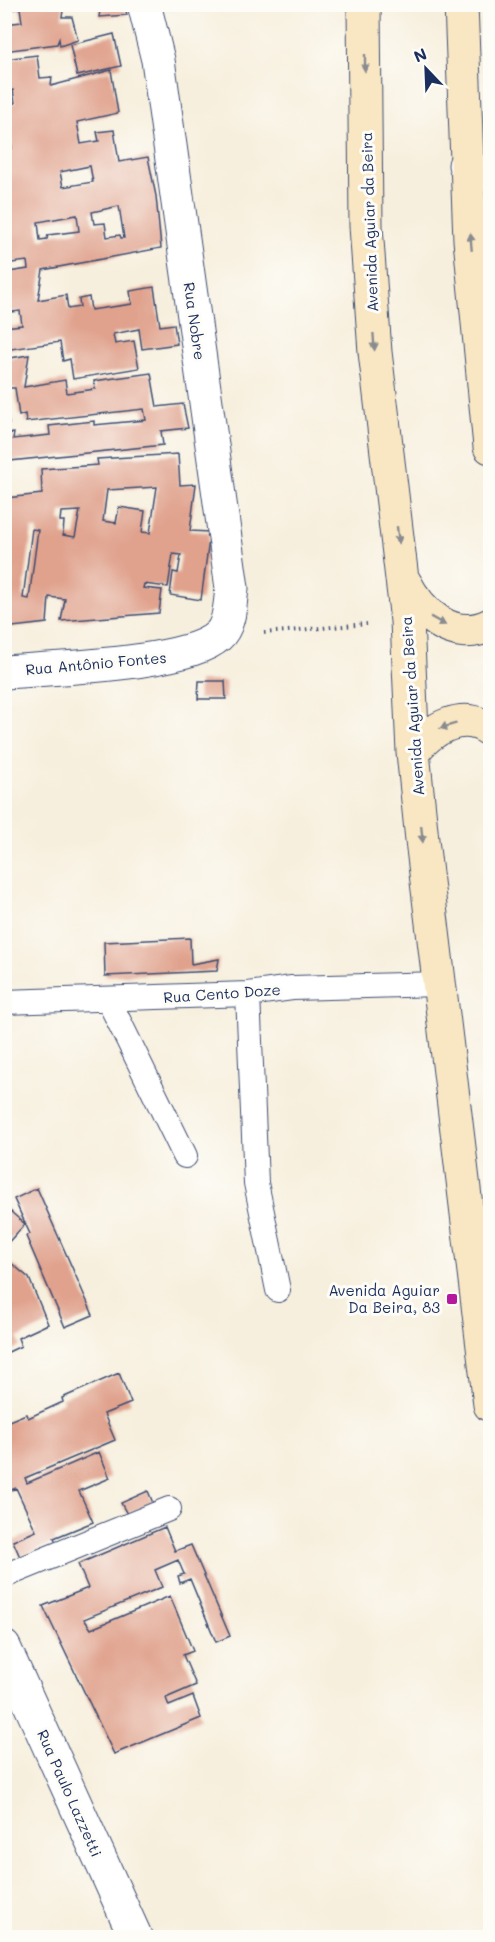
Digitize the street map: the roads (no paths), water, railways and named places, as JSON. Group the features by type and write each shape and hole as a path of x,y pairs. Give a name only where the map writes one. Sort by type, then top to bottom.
{"main road":[{"name":"Avenida Aguiar da Beira","path":"364,4 367,237 375,352 407,621 413,752 490,1405"},
{"path":"461,4 478,170 490,447"},
{"path":"403,580 414,600 427,615 445,626 466,630 490,625"},
{"path":"413,752 426,735 445,725 465,722 490,730"}],"street":[{"name":"Rua Nobre","path":"144,4 158,60 232,588 228,616 219,636"},
{"name":"Rua Antônio Fontes","path":"4,672 177,655 219,636"},
{"name":"Rua Paulo Lazzetti","path":"5,1651 136,1938"}],"lane":[{"name":"Rua Cento Doze","path":"4,1002 248,993 292,988 440,984"},
{"path":"248,993 256,1183 278,1290"},
{"path":"108,999 185,1156"},
{"path":"4,1576 169,1509"}],"place":[{"name":"Avenida Aguiar Da Beira, 83","path":"452,1299"}]}
